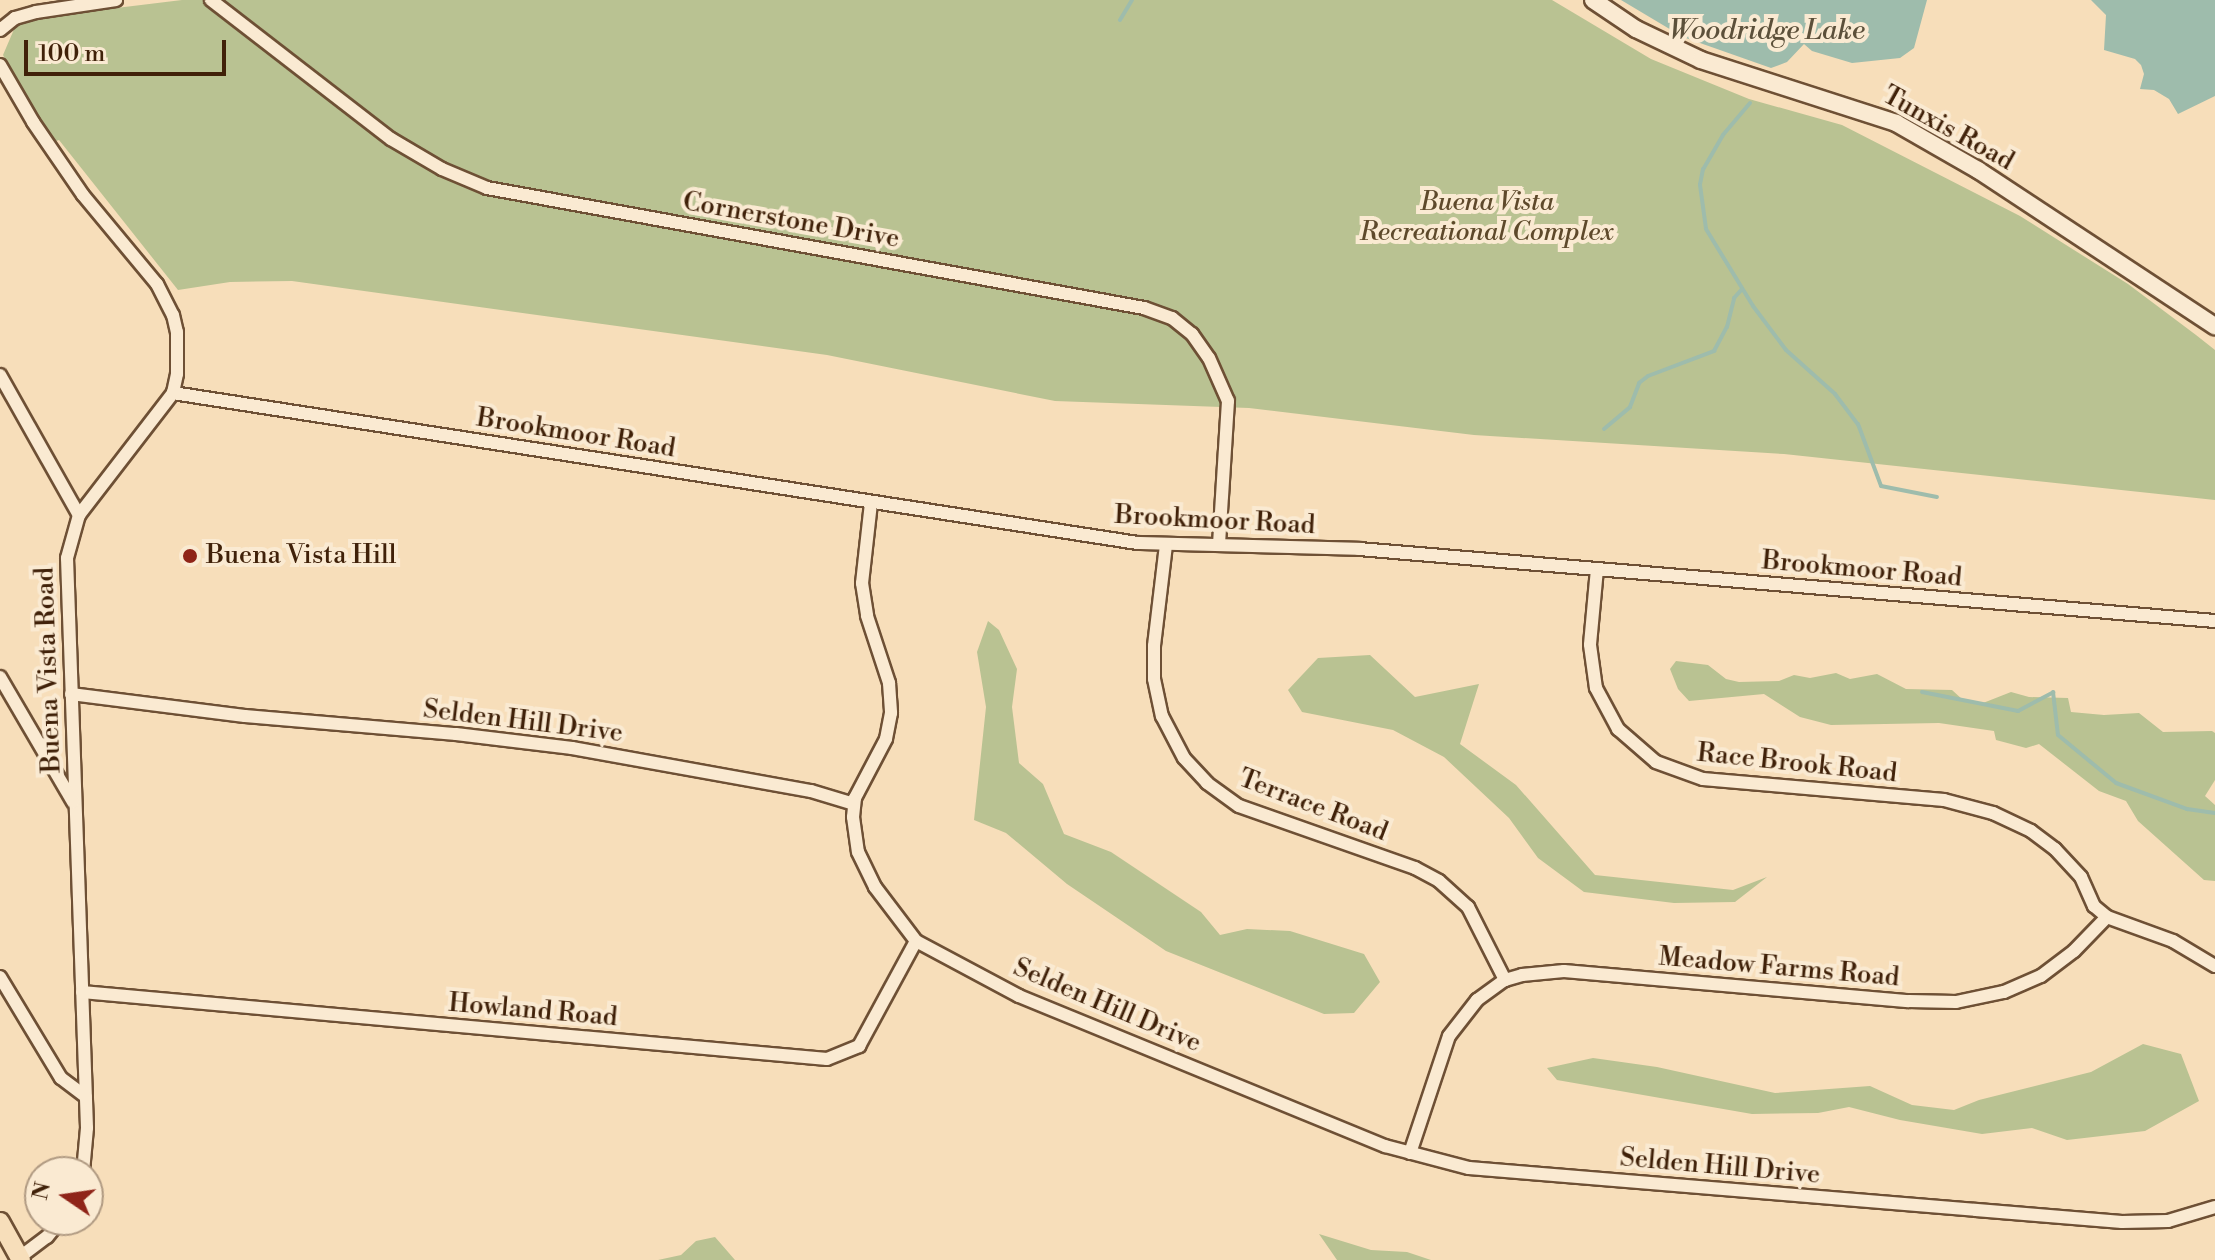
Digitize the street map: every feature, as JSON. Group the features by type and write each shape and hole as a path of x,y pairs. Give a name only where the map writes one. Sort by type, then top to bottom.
{"main road":[{"path":"0,1222 20,1258"}],"street":[{"path":"0,30 15,18 36,12 116,0"},
{"name":"Cornerstone Drive","path":"211,0 391,139 442,169 487,188 1144,308 1172,318 1192,334 1209,358 1228,401 1219,545"},
{"name":"Tunxis Road","path":"1593,0 1636,29 1701,60 1896,123 1978,170 2215,326"},
{"path":"0,65 33,122 83,195 167,299 177,332 177,374 173,393"},
{"path":"0,375 79,515"},
{"name":"Brookmoor Road","path":"173,393 871,503 1166,545 1359,549 2215,621"},
{"name":"Buena Vista Road","path":"84,1156 86,1097 65,586 72,534 79,515 173,393"},
{"path":"854,804 859,787 882,748 891,720 889,683 867,616 862,583 871,503"},
{"name":"Terrace Road","path":"1166,545 1154,646 1154,679 1162,716 1184,758 1207,783 1239,806 1415,868 1439,881 1468,907 1505,980"},
{"name":"Race Brook Road","path":"1597,569 1590,645 1596,688 1618,729 1656,762 1703,779 1944,800 1993,813 2031,831 2055,849 2081,877 2094,906 2107,917"},
{"path":"0,677 75,806"},
{"name":"Selden Hill Drive","path":"71,694 245,716 456,734 572,748 811,791 854,804 856,840 865,870 916,941 1019,996 1410,1153 1493,1171 2122,1222 2168,1221 2215,1207"},
{"path":"2107,917 2173,941 2215,966"},
{"name":"Meadow Farms Road","path":"1410,1153 1435,1069 1449,1036 1477,1000 1505,980 1530,973 1564,971 1909,1001 1956,1002 2004,992 2041,976 2074,951 2107,917"},
{"name":"Howland Road","path":"82,992 827,1059 859,1046 916,941"},
{"path":"0,977 61,1078 86,1097"},
{"path":"20,1258 48,1236"}],"green space":[{"name":"Buena Vista Recreational Complex","path":"182,0 1552,0 1651,59 1749,99 1842,125 2020,216 2128,284 2196,335 2215,350 2215,500 1784,454 1474,435 1249,408 1055,401 827,355 292,281 230,282 178,290 59,140 50,143 3,55 18,20"},
{"path":"988,621 999,630 1017,669 1012,707 1019,763 1043,784 1064,834 1111,852 1201,912 1220,935 1247,929 1290,931 1364,954 1380,982 1354,1013 1324,1014 1166,951 1067,884 1006,833 974,820 986,707 977,652"},
{"path":"1370,655 1415,697 1479,684 1460,744 1516,785 1595,875 1733,890 1767,877 1735,902 1674,903 1584,892 1538,858 1509,818 1444,757 1393,730 1302,712 1288,690 1318,658"},
{"path":"1676,661 1708,665 1726,679 1739,682 1779,681 1794,675 1810,678 1836,673 1850,679 1877,674 1906,689 1952,690 1963,700 1983,703 2011,692 2029,697 2068,698 2071,712 2104,715 2139,713 2163,732 2212,731 2215,733 2215,780 2205,796 2215,805 2215,881 2204,880 2138,821 2126,801 2099,791 2039,744 2026,748 1996,740 1994,731 1939,723 1831,725 1800,717 1764,694 1689,701 1678,689 1670,669"},
{"path":"2143,1044 2181,1054 2199,1101 2145,1131 2067,1140 2032,1128 1982,1134 1900,1120 1849,1107 1818,1113 1752,1114 1557,1080 1547,1068 1593,1058 1657,1067 1775,1093 1870,1086 1912,1105 1954,1110 1979,1100 2091,1072"},
{"path":"1319,1234 1371,1250 1407,1252 1431,1260 1337,1260"},
{"path":"715,1237 735,1260 658,1260 681,1255 696,1241"}],"water":[{"name":"Woodridge Lake","path":"1621,0 1927,0 1914,48 1900,58 1852,63 1812,51 1804,44 1787,62 1771,68 1683,37"},
{"path":"2091,0 2215,0 2215,96 2178,114 2169,99 2154,90 2140,89 2144,74 2141,65 2135,59 2104,50 2106,15"}],"waterway":[{"path":"1120,20 1132,0"},
{"path":"1750,103 1723,135 1703,169 1700,185 1706,229 1753,306 1786,350 1835,394 1858,424 1881,486 1937,497"},
{"path":"1604,429 1630,407 1639,383 1648,376 1714,351 1727,327 1734,298 1742,289"},
{"path":"1922,692 2018,711 2053,692 2058,735 2116,783 2187,809 2215,813"}],"place":[{"name":"Buena Vista Hill","path":"190,556"}]}
